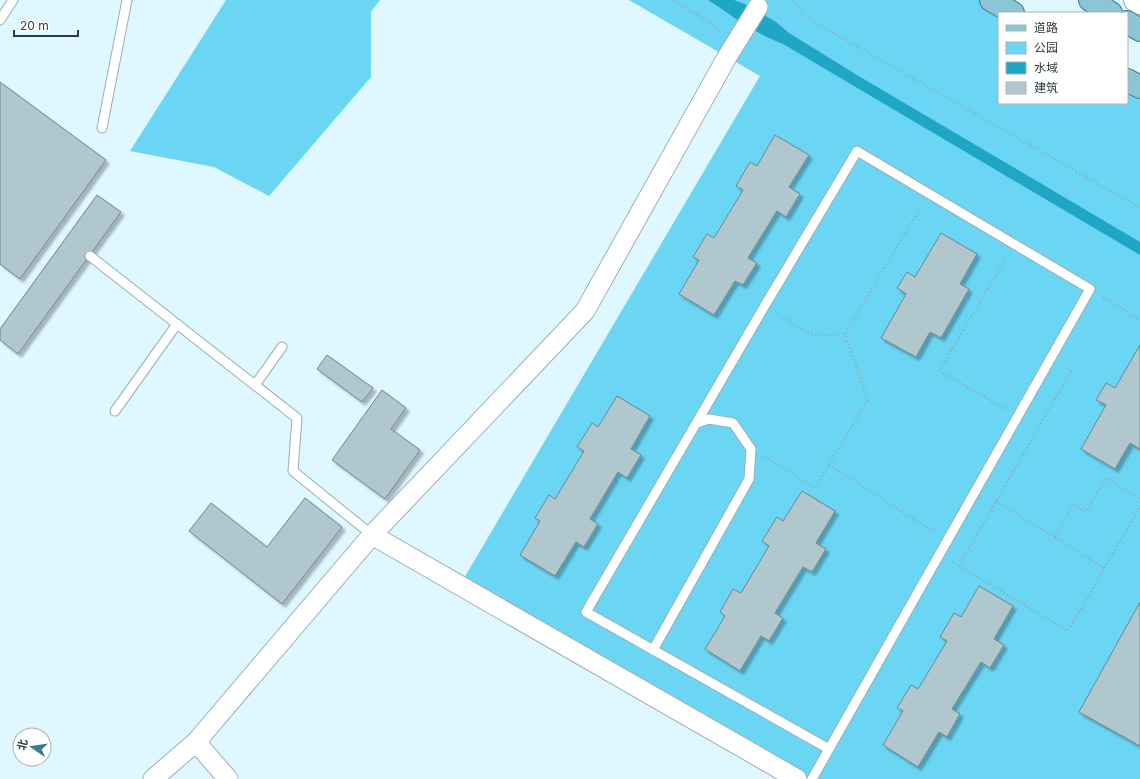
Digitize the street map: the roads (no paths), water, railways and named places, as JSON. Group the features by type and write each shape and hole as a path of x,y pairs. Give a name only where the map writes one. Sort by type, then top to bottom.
{"main road":[{"path":"991,0 1011,12"},
{"path":"1090,0 1110,12"},
{"path":"1128,23 1140,30"},
{"path":"1128,81 1140,87"}],"street":[{"path":"1135,0 1140,3"},
{"path":"153,779 196,742 372,535 585,311 731,50 758,7"},
{"path":"372,535 797,779"},
{"path":"196,742 228,779"}],"lane":[{"path":"0,20 13,0"},
{"path":"102,128 127,0"},
{"path":"812,779 829,750 1019,416 1090,289 857,151 764,306 586,612 829,750"},
{"path":"90,256 297,418 293,471 372,535"},
{"path":"115,411 177,324"},
{"path":"255,385 282,347"},
{"path":"653,650 749,479 751,449 733,423 708,419 697,423"}],"water":[{"path":"708,0 734,0 745,4 776,22 789,33 857,75 1140,242 1140,255 783,44 753,30"}]}
